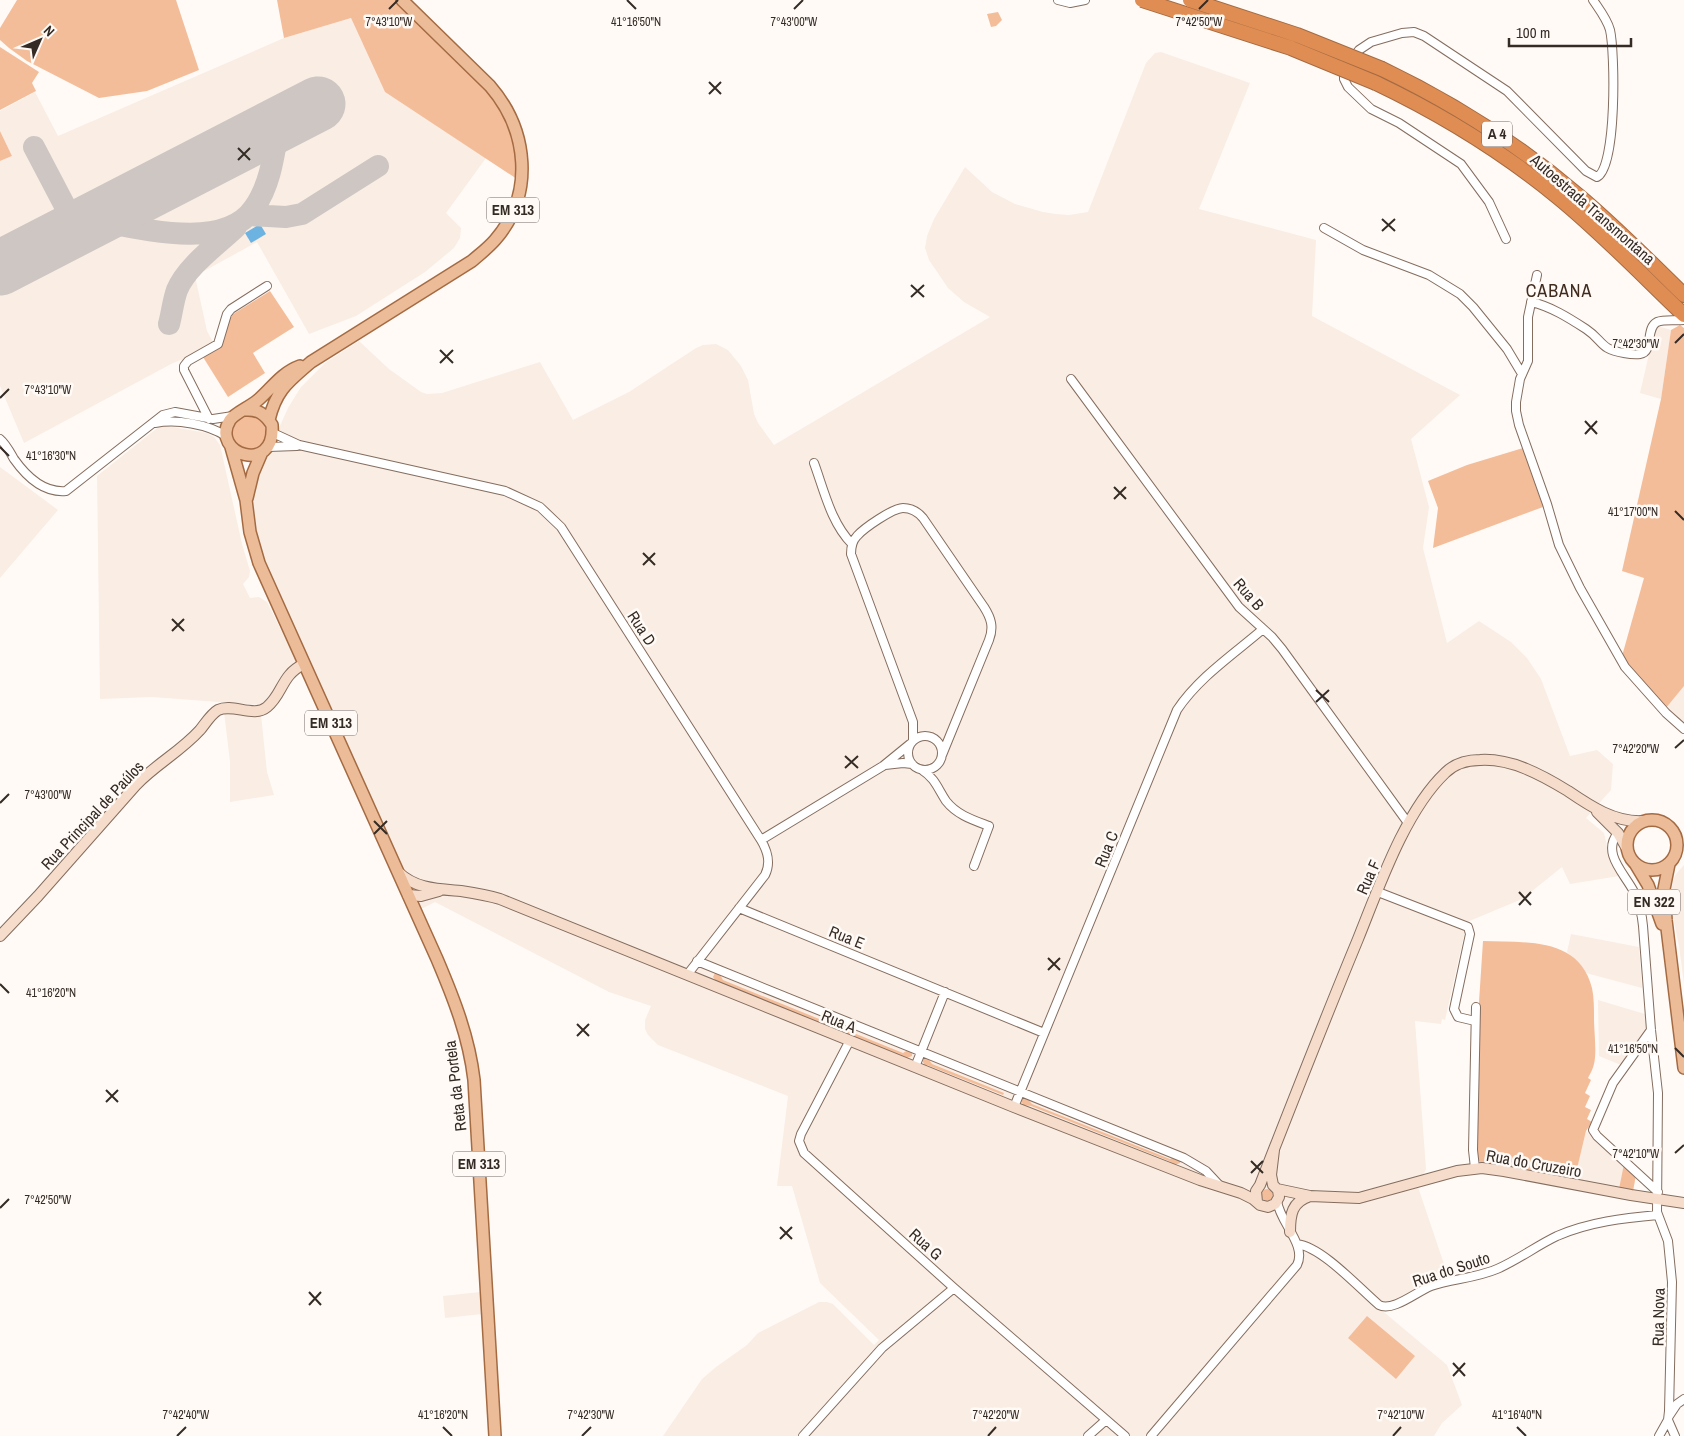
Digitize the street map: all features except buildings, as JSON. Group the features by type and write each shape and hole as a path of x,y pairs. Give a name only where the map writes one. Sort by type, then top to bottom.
{"highway":[{"name":"Autoestrada Transmontana","path":"1142,0 1291,48 1376,83 1428,110 1482,142 1530,176 1591,226 1684,315"},
{"name":"Autoestrada Transmontana","path":"1190,0 1297,35 1382,69 1436,97 1495,133 1552,174 1601,215 1684,295"}],"main road":[{"name":"EM 313","path":"246,500 253,473 272,433 272,425 269,420 273,405 278,394 287,384 311,362 472,261 495,240 516,204 522,171 522,157 516,128 508,112 490,86 402,0"},
{"name":"EM 313","path":"311,362 296,367 284,374 260,398 240,413 227,427 226,436 232,447 246,500 250,532 255,550 304,664 397,869"},
{"path":"240,413 258,411 269,420"},
{"path":"232,447 242,454 249,456 265,450"},
{"name":"EN 322","path":"1644,821 1658,820 1665,823 1680,837 1670,863 1664,889 1668,942 1684,1068"},
{"path":"1626,846 1627,838 1631,831 1636,825 1644,821"},
{"name":"EN 322","path":"1626,846 1628,853 1648,885 1668,942"},
{"name":"EN 322","path":"1635,864 1650,870 1661,868 1684,856"},
{"name":"Reta da Portela","path":"397,869 458,1011 465,1032 473,1072 495,1436"}],"street":[{"path":"1058,0 1070,3 1086,0"},
{"path":"1506,239 1489,202 1461,164 1399,123 1371,109 1352,92 1344,79 1346,69 1363,47 1376,41 1408,32 1418,33 1477,70 1507,92 1586,171 1597,177 1603,173 1611,133 1613,92 1610,30 1593,0"},
{"path":"1324,228 1359,248 1429,275 1460,294 1507,349 1521,378"},
{"path":"1537,275 1527,326 1528,360 1521,378 1516,406 1518,420 1560,548 1622,664 1660,708 1684,729"},
{"path":"210,419 184,370 185,364 218,344 229,310 267,286"},
{"path":"1531,302 1549,307 1586,329 1608,350 1634,354 1641,354 1646,350 1655,323 1684,320"},
{"name":"Rua B","path":"1071,379 1239,607 1282,649 1408,824"},
{"path":"0,439 22,469 37,482 53,490 66,491 163,415 171,412 210,419 222,419 240,413"},
{"path":"153,423 175,422 209,428 226,436"},
{"path":"272,433 299,446"},
{"path":"265,450 299,446"},
{"name":"Rua D","path":"299,446 499,489 527,500 545,511 561,527 762,840 768,856 767,871 686,975"},
{"path":"814,463 837,525 852,544"},
{"path":"937,785 937,765 942,755 991,636 992,625 988,614 926,522 914,510 903,508 890,512 859,534 852,544 851,554 913,722 926,735 934,738 940,745 942,755"},
{"name":"Rua C","path":"1014,1107 1177,710 1199,684 1263,629"},
{"name":"Rua Principal de Paúlos","path":"0,936 136,785 147,774 184,747 215,713 224,709 265,709 273,701 291,672 304,664"},
{"path":"912,764 908,754 913,722"},
{"path":"934,738 951,732"},
{"path":"762,840 883,766 911,742 926,735"},
{"name":"Rua F","path":"1258,1187 1378,892 1408,824 1427,794 1447,771 1458,764 1479,760 1508,763 1528,770 1591,806"},
{"path":"883,766 899,763 912,764 932,778 954,810 967,818 990,826 974,866"},
{"path":"922,770 928,770 937,765"},
{"path":"1591,806 1622,819 1633,822 1644,821"},
{"path":"1591,806 1618,833 1626,846"},
{"name":"Rua Nova","path":"1618,833 1613,840 1613,856 1634,893 1642,916 1658,1108 1661,1197 1658,1214 1668,1241 1672,1282 1670,1406 1668,1420 1659,1436"},
{"path":"397,869 410,881 428,891"},
{"path":"408,895 416,888 428,891"},
{"path":"415,910 428,891"},
{"name":"Rua A","path":"428,891 466,892 500,899 850,1042 1220,1186"},
{"path":"1378,892 1468,928 1470,934 1454,1009 1458,1017 1475,1021"},
{"name":"Rua E","path":"739,908 1044,1033"},
{"path":"697,961 1184,1158 1206,1171 1220,1186 1241,1193 1276,1214 1290,1232"},
{"path":"915,1067 945,992"},
{"path":"1475,1168 1473,1150 1476,1007"},
{"path":"1651,1030 1615,1081 1593,1130 1661,1197"},
{"name":"Rua G","path":"850,1042 801,1134 799,1141 802,1149 811,1160 954,1288 1124,1436"},
{"path":"1151,1436 1297,1265 1300,1255 1297,1244 1279,1210 1279,1193 1275,1187 1271,1169 1274,1150"},
{"name":"Rua do Cruzeiro","path":"1310,1196 1368,1197 1457,1171 1475,1168 1661,1197 1684,1203"},
{"path":"1220,1186 1242,1189 1258,1187 1266,1183 1310,1196"},
{"path":"1258,1187 1255,1195 1261,1204 1271,1206 1278,1200 1310,1196"},
{"path":"1290,1232 1292,1209 1301,1200 1310,1196"},
{"name":"Rua do Souto","path":"1297,1244 1309,1247 1321,1254 1379,1304 1385,1307 1396,1304 1430,1286 1498,1269 1550,1240 1570,1232 1610,1220 1658,1214"},
{"path":"803,1436 882,1348 954,1288"},
{"path":"1675,1436 1668,1420 1674,1408 1684,1399"},
{"path":"1088,1436 1106,1420"}],"shaded area":[{"path":"17,0 176,0 199,70 147,91 99,98 27,61 0,40 0,28"},
{"path":"277,0 396,0 476,78 493,98 510,129 516,155 517,179 385,92 351,18 284,38"},
{"path":"998,12 1002,20 996,26 991,27 987,14"},
{"path":"351,18 385,92 486,158 446,213 461,228 460,238 454,248 425,272 356,316 309,334 257,242 195,276 207,331 214,344 182,361 173,363 24,443 0,386 0,161 12,156 0,131 0,111 35,92 58,136 284,38"},
{"path":"0,47 39,72 32,83 36,91 0,110"},
{"path":"1161,52 1250,83 1199,209 1316,240 1312,316 1460,395 1411,439 1429,507 1423,548 1447,643 1479,621 1511,642 1527,658 1541,679 1570,756 1597,750 1613,764 1611,790 1586,818 1604,833 1611,864 1619,876 1570,884 1562,867 1522,899 1467,922 1445,1020 1442,1019 1441,1024 1415,1021 1426,1169 1418,1187 1449,1279 1379,1308 1447,1365 1462,1405 1442,1423 1434,1436 663,1436 702,1379 747,1345 758,1333 819,1302 833,1304 874,1345 879,1340 820,1283 792,1186 777,1186 788,1096 658,1045 645,1029 645,1020 651,1006 609,992 435,902 421,909 266,567 257,541 251,494 257,477 288,408 301,387 325,363 359,341 389,369 421,392 427,394 442,393 540,362 573,420 629,392 696,348 703,345 716,344 728,350 741,366 748,380 754,414 758,423 774,445 990,317 964,302 948,288 929,260 925,248 927,236 934,219 965,167 992,192 1015,204 1056,214 1069,215 1088,212 1146,63 1155,53"},
{"path":"0,131 12,156 0,161"},
{"path":"270,291 294,327 253,353 265,373 228,397 203,357 222,345 230,316"},
{"path":"1680,325 1684,328 1684,686 1666,708 1622,656 1644,578 1622,571 1661,399 1671,330"},
{"path":"1658,326 1671,330 1661,399 1640,393 1655,328"},
{"path":"249,416 256,417 261,421 265,426 265,440 261,445 256,449 249,450 242,449 237,445 233,440 232,433 233,426 237,421 242,417"},
{"path":"161,425 207,433 214,437 220,445 242,544 250,571 249,577 243,584 250,598 259,597 267,602 297,662 284,674 267,701 261,705 152,697 100,699 97,476"},
{"path":"1523,448 1543,507 1433,548 1438,508 1428,481 1467,465"},
{"path":"0,467 58,510 0,578"},
{"path":"1684,686 1684,724 1666,708"},
{"path":"224,712 261,715 267,772 274,795 230,802 230,762"},
{"path":"1684,865 1684,984 1672,912 1671,892 1673,880"},
{"path":"1571,934 1639,947 1642,988 1586,973 1567,952"},
{"path":"1483,941 1532,943 1563,951 1575,959 1585,971 1592,988 1595,1054 1594,1066 1588,1078 1591,1080 1585,1093 1590,1096 1585,1107 1591,1110 1587,1119 1592,1122 1586,1131 1576,1173 1564,1170 1563,1178 1480,1162 1476,1157 1478,1017"},
{"path":"715,973 719,973 723,980 903,1053 908,1050 912,1053 912,1056 907,1058 716,981 713,977"},
{"path":"1598,1000 1645,1014 1647,1030 1621,1065 1599,1056"},
{"path":"927,1057 932,1064 1004,1093 1003,1095 927,1065 925,1066 922,1060"},
{"path":"1026,1097 1032,1104 1170,1159 1175,1157 1180,1160 1180,1163 1175,1165 1031,1106 1023,1105 1021,1100"},
{"path":"1586,1131 1636,1175 1633,1191 1574,1180"},
{"path":"1624,1164 1636,1175 1633,1191 1619,1189"},
{"path":"1265,1189 1269,1189 1273,1195 1269,1201 1265,1201 1261,1197 1261,1193"},
{"path":"480,1292 482,1314 445,1318 443,1296"},
{"path":"1367,1316 1415,1356 1396,1379 1348,1338"}],"water":[{"path":"260,224 266,234 251,243 245,233"}],"taxiway":[{"path":"95,220 134,228 180,234 223,230 240,221 254,208 260,199 271,168 279,124"},
{"path":"34,147 77,229"},
{"path":"249,215 286,217 302,214 378,166"},
{"path":"169,324 177,290 182,281 195,264 236,227"}],"runway":[{"path":"0,268 318,104"}],"district":[{"name":"CABANA","path":"1559,291"}]}
